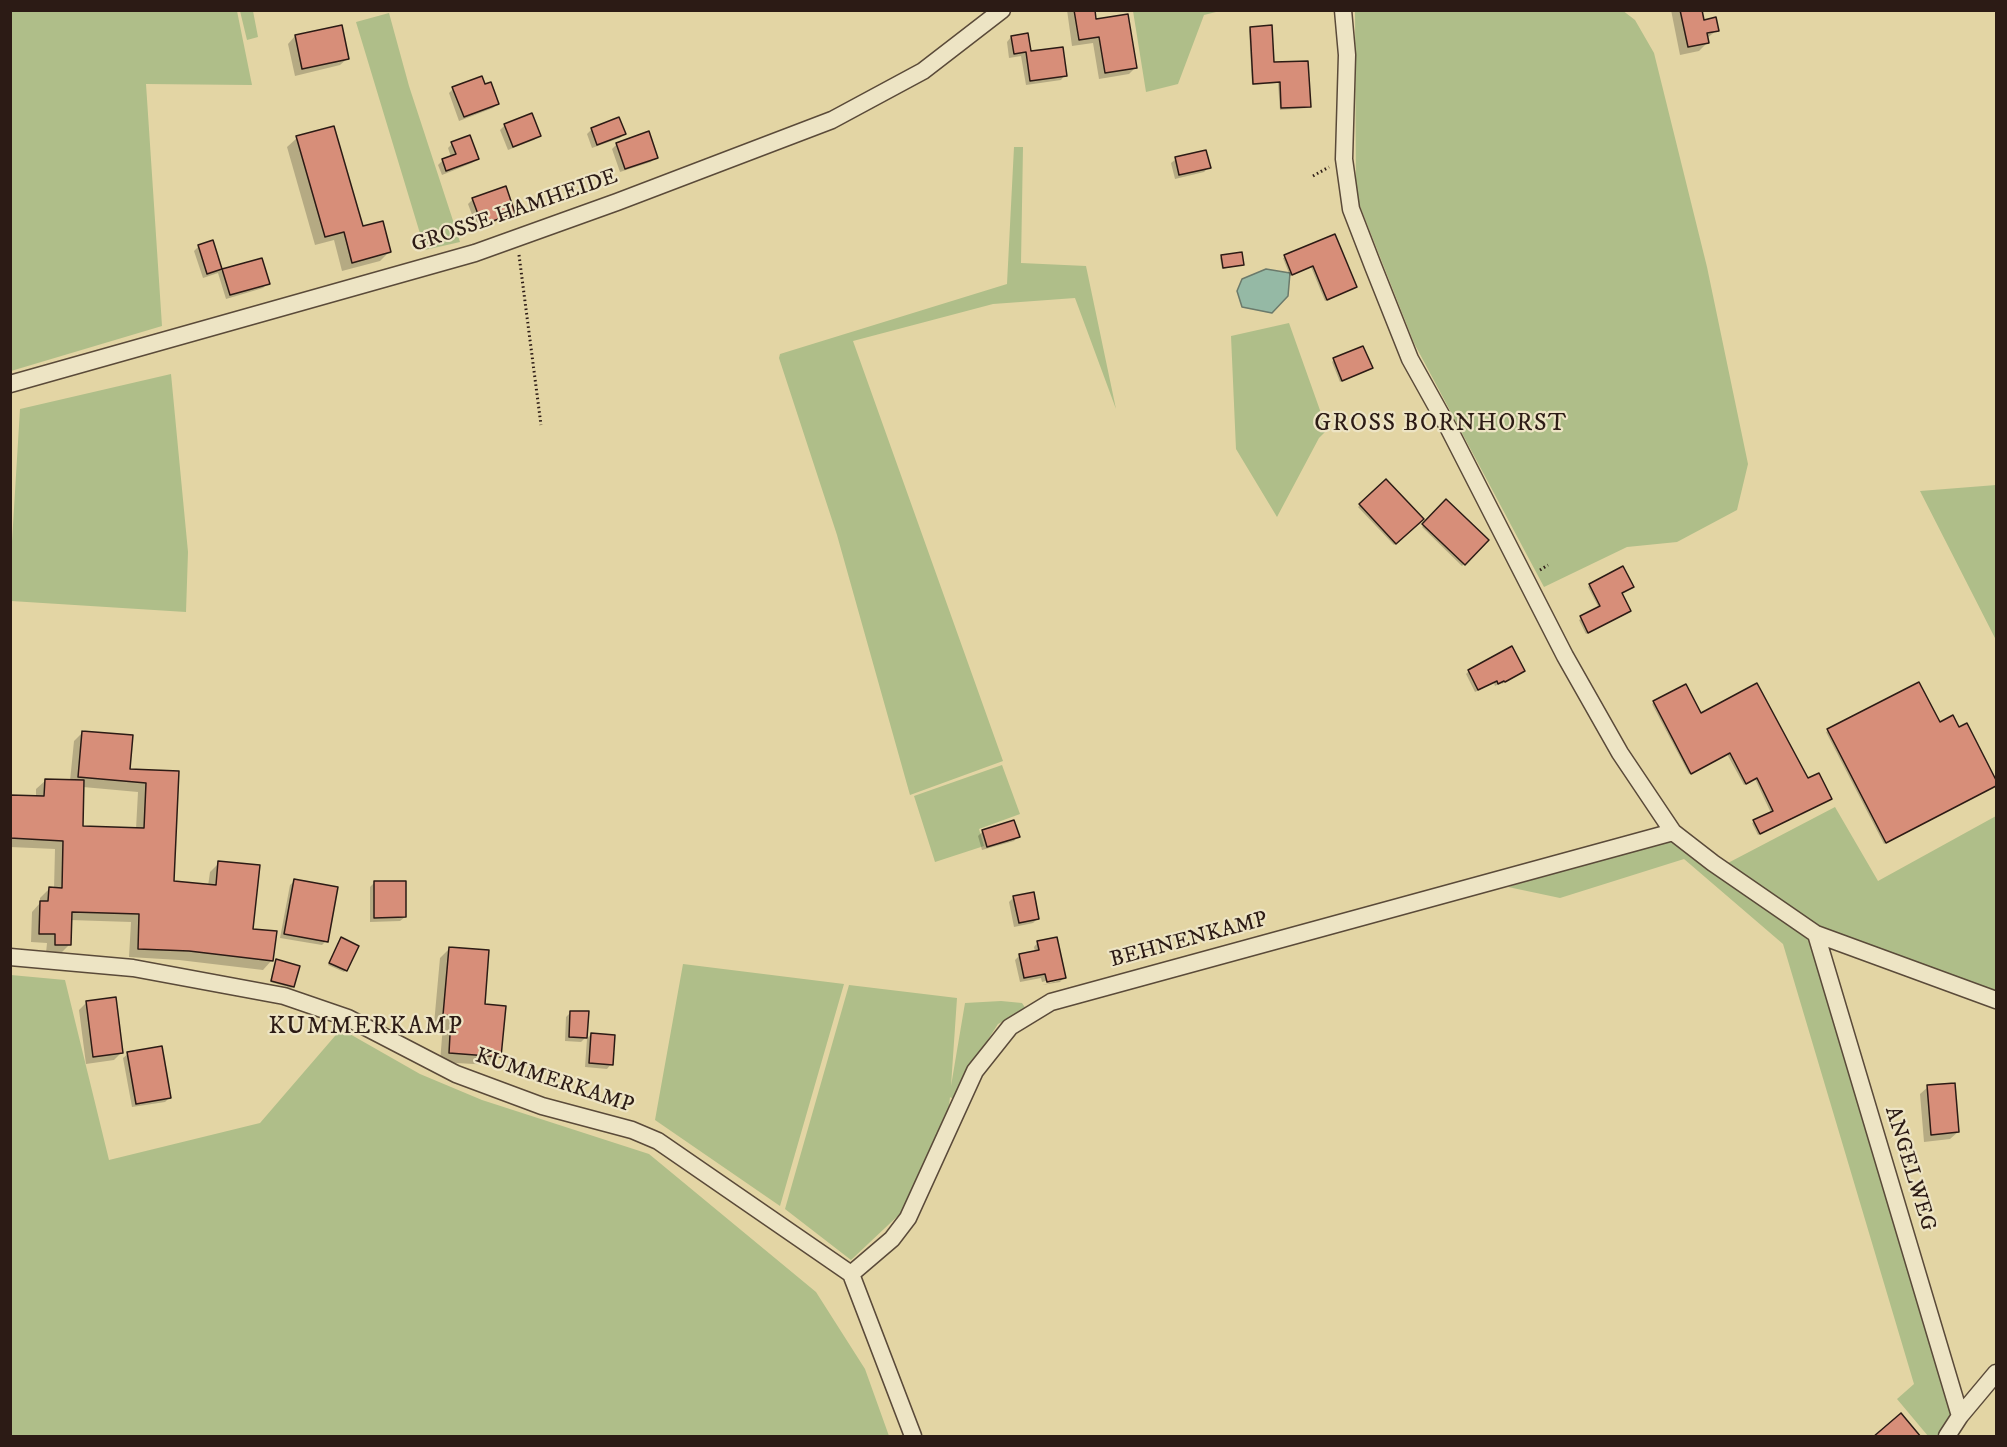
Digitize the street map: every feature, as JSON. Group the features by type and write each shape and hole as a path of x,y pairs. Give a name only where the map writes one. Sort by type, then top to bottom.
{"street":[{"name":"GROSSE HAMHEIDE","path":"10,384 475,253 832,120 923,71 1002,10"},
{"path":"1343,10 1347,56 1344,159 1351,209 1410,359 1449,429 1566,656 1620,753 1673,832 1713,863 1816,934 1996,1000"},
{"name":"BEHNENKAMP","path":"851,1274 892,1239 908,1218 975,1071 1010,1027 1051,1002 1673,832"},
{"name":"ANGELWEG","path":"1816,934 1960,1416"},
{"name":"KUMMERKAMP","path":"10,957 133,968 284,996 348,1018 456,1074 542,1106 632,1130 658,1141 851,1274"},
{"path":"851,1274 913,1437"},
{"path":"1947,1437 1960,1416 1996,1373"}],"path":[{"path":"517,238 540,425"}],"shaded area":[{"path":"11,10 237,11 252,85 146,84 162,326 11,371"},
{"path":"1133,10 1220,11 1204,15 1178,84 1146,92"},
{"path":"1622,10 1635,20 1654,53 1707,267 1748,464 1737,510 1677,542 1627,547 1544,587 1414,343 1356,196 1355,11"},
{"path":"240,11 253,11 258,37 247,40"},
{"path":"389,13 409,86 460,242 425,250 356,22"},
{"path":"1014,147 1023,147 1021,263 1086,266 1116,409 1075,298 993,304 853,341 1003,761 910,795 837,535 779,358 780,354 1007,284"},
{"path":"1266,269 1290,273 1288,296 1272,313 1242,307 1237,291 1242,279"},
{"path":"1289,323 1327,430 1319,438 1277,517 1236,449 1231,336"},
{"path":"171,374 188,552 186,612 11,601 11,558 20,409"},
{"path":"1996,485 1996,640 1920,491"},
{"path":"1002,765 1020,814 979,829 984,846 935,862 914,796"},
{"path":"1835,807 1878,881 1996,816 1996,992 1815,928 1726,864"},
{"path":"1672,837 1809,936 1954,1414 1940,1436 1928,1436 1897,1399 1914,1384 1783,944 1684,859 1560,898 1508,887"},
{"path":"683,964 844,984 780,1206 655,1120"},
{"path":"11,975 65,980 109,1160 260,1123 341,1029 420,1074 482,1100 649,1154 816,1292 865,1369 889,1436 11,1436"},
{"path":"849,985 957,998 951,1086 965,1003 1001,1001 1022,1003 1026,1009 998,1024 971,1066 957,1101 950,1097 949,1106 902,1212 851,1260 785,1209"}],"building":[{"path":"1074,10 1095,10 1096,19 1128,14 1137,68 1105,73 1099,37 1079,40"},
{"path":"1680,10 1702,10 1704,20 1716,17 1719,31 1707,33 1709,43 1688,47"},
{"path":"342,25 349,59 302,69 295,35"},
{"path":"1272,25 1274,62 1308,61 1311,107 1281,108 1280,82 1253,84 1250,27"},
{"path":"1028,33 1031,51 1063,47 1067,76 1030,81 1026,52 1014,54 1011,36"},
{"path":"482,76 485,84 491,82 499,104 464,117 452,87"},
{"path":"532,113 541,136 513,147 504,124"},
{"path":"619,117 626,134 597,145 591,128"},
{"path":"334,126 363,226 383,221 391,252 352,263 344,232 325,237 296,136"},
{"path":"649,131 658,158 625,169 616,143"},
{"path":"470,135 479,159 446,171 442,159 456,154 451,142"},
{"path":"1206,150 1211,168 1179,175 1175,157"},
{"path":"506,186 515,213 482,225 472,198"},
{"path":"1335,234 1357,287 1327,300 1313,266 1292,275 1284,255"},
{"path":"213,240 222,269 207,274 198,245"},
{"path":"1242,252 1244,265 1223,268 1221,255"},
{"path":"262,258 270,284 230,295 222,269"},
{"path":"1363,346 1373,368 1342,381 1333,358"},
{"path":"1386,479 1424,519 1396,544 1359,504"},
{"path":"1446,499 1489,540 1465,565 1422,524"},
{"path":"1623,566 1634,587 1622,593 1631,611 1588,633 1580,616 1600,606 1589,584"},
{"path":"1512,646 1525,671 1505,682 1498,684 1497,681 1478,690 1468,670"},
{"path":"1919,682 1940,722 1953,715 1959,727 1967,723 1996,780 1996,786 1886,843 1827,729"},
{"path":"1757,683 1808,778 1819,773 1832,799 1760,834 1753,820 1773,811 1757,778 1746,784 1730,753 1691,774 1653,701 1686,684 1701,713"},
{"path":"82,731 133,735 130,769 179,771 174,881 216,885 218,861 260,865 253,929 277,931 273,961 189,951 138,949 139,914 72,912 71,945 55,945 55,934 39,934 40,901 48,901 49,887 62,888 63,841 10,838 10,795 44,796 45,779 84,780 83,826 144,828 146,783 78,777"},
{"path":"1014,820 1020,837 987,847 982,830"},
{"path":"294,879 338,887 328,942 284,934"},
{"path":"374,881 406,881 406,917 374,918"},
{"path":"1034,892 1039,919 1019,923 1013,896"},
{"path":"341,937 359,946 347,971 329,963"},
{"path":"1057,937 1066,978 1047,982 1045,974 1024,978 1019,954 1039,950 1037,941"},
{"path":"449,947 489,950 485,1004 506,1006 501,1057 449,1053 451,1016 443,1015"},
{"path":"276,959 300,966 294,987 271,981"},
{"path":"116,997 123,1053 93,1057 86,1001"},
{"path":"570,1011 589,1011 587,1038 569,1037"},
{"path":"591,1033 615,1035 613,1065 589,1063"},
{"path":"162,1046 171,1098 136,1104 127,1052"},
{"path":"1955,1083 1959,1132 1931,1135 1927,1085"},
{"path":"1901,1413 1921,1437 1873,1437"}],"district":[{"name":"GROSS BORNHORST","path":"1441,425"},
{"name":"KUMMERKAMP","path":"366,1028"}]}
